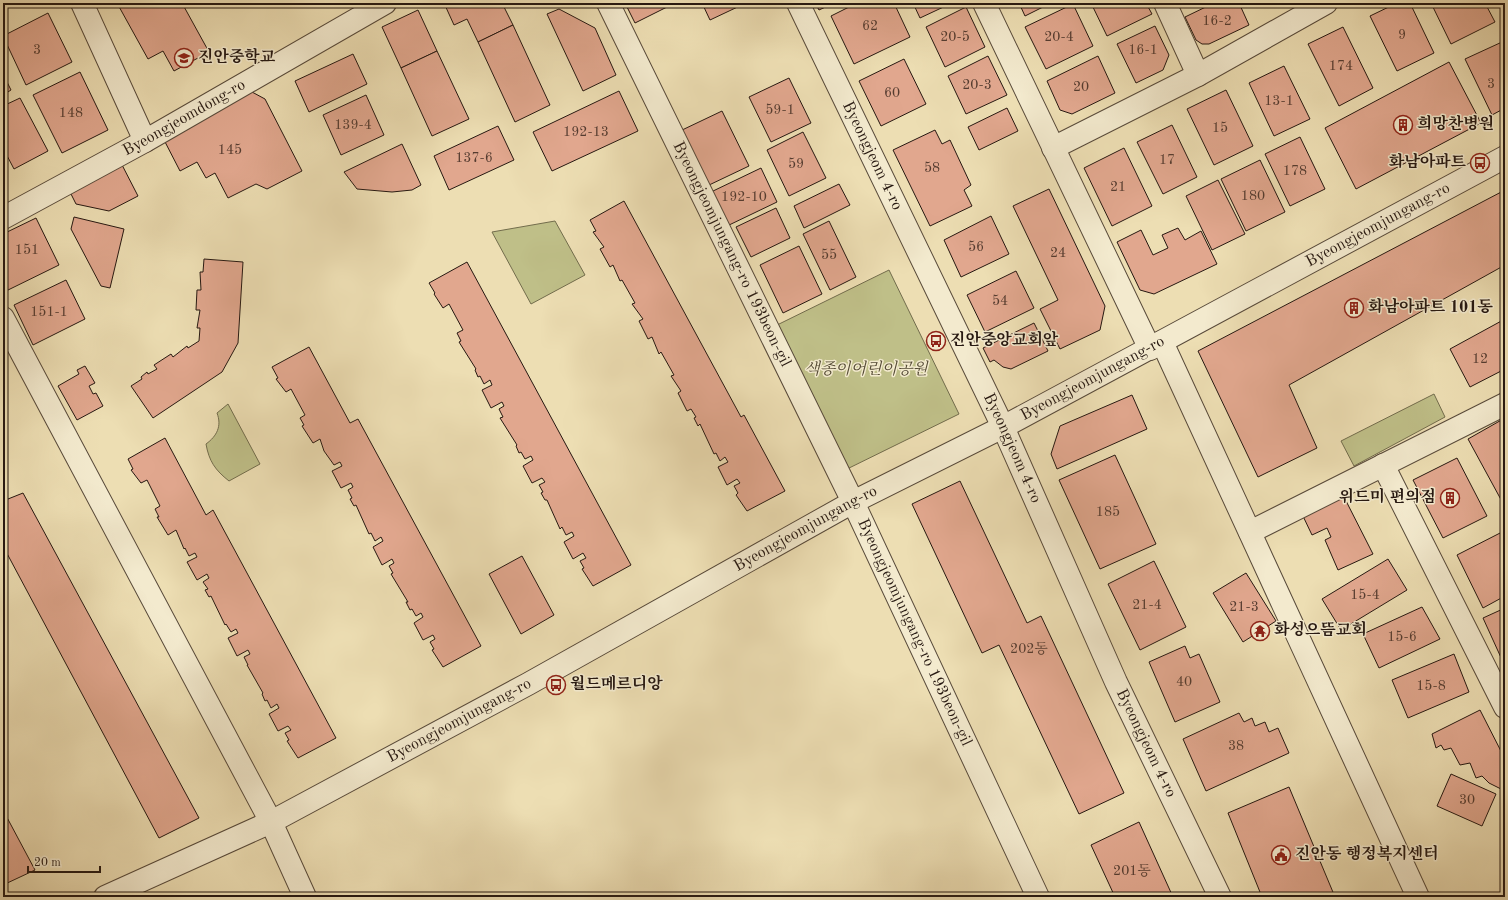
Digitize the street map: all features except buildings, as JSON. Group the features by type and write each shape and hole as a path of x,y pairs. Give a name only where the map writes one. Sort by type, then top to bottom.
{"street":[{"path":"82,3 145,140"},
{"name":"Byeongjeomdong-ro","path":"3,218 145,140 385,3"},
{"name":"Byeongjeomjungang-ro 193beon-gil","path":"608,3 852,502 1038,897"},
{"name":"Byeongjeom 4-ro","path":"798,3 1003,427 1116,682 1220,897"},
{"path":"984,3 1053,148 1156,346 1250,532 1418,897"},
{"path":"1165,3 1198,75"},
{"path":"1053,148 1198,75 1326,3"},
{"name":"Byeongjeomjungang-ro","path":"105,897 271,822 528,684 852,502 1003,427 1505,157"},
{"path":"3,318 271,822 305,897"},
{"path":"1250,532 1505,404"},
{"path":"1383,465 1505,707"}],"green space":[{"path":"555,221 585,275 531,304 492,232"},
{"name":"색종이어린이공원","path":"889,270 959,414 843,471 773,327"},
{"path":"1434,394 1445,417 1354,466 1341,441"},
{"path":"228,404 260,464 229,481 213,465 206,444 213,438 218,430 219,422 217,413"}],"place":[{"name":"진안중학교","path":"184,58"},
{"name":"희망찬병원","path":"1403,125"},
{"name":"화남아파트","path":"1480,163"},
{"name":"화남아파트 101동","path":"1354,308"},
{"name":"진안중앙교회앞","path":"936,341"},
{"name":"위드미 편의점","path":"1450,498"},
{"name":"화성으뜸교회","path":"1260,631"},
{"name":"월드메르디앙","path":"556,685"},
{"name":"진안동 행정복지센터","path":"1281,855"}]}
